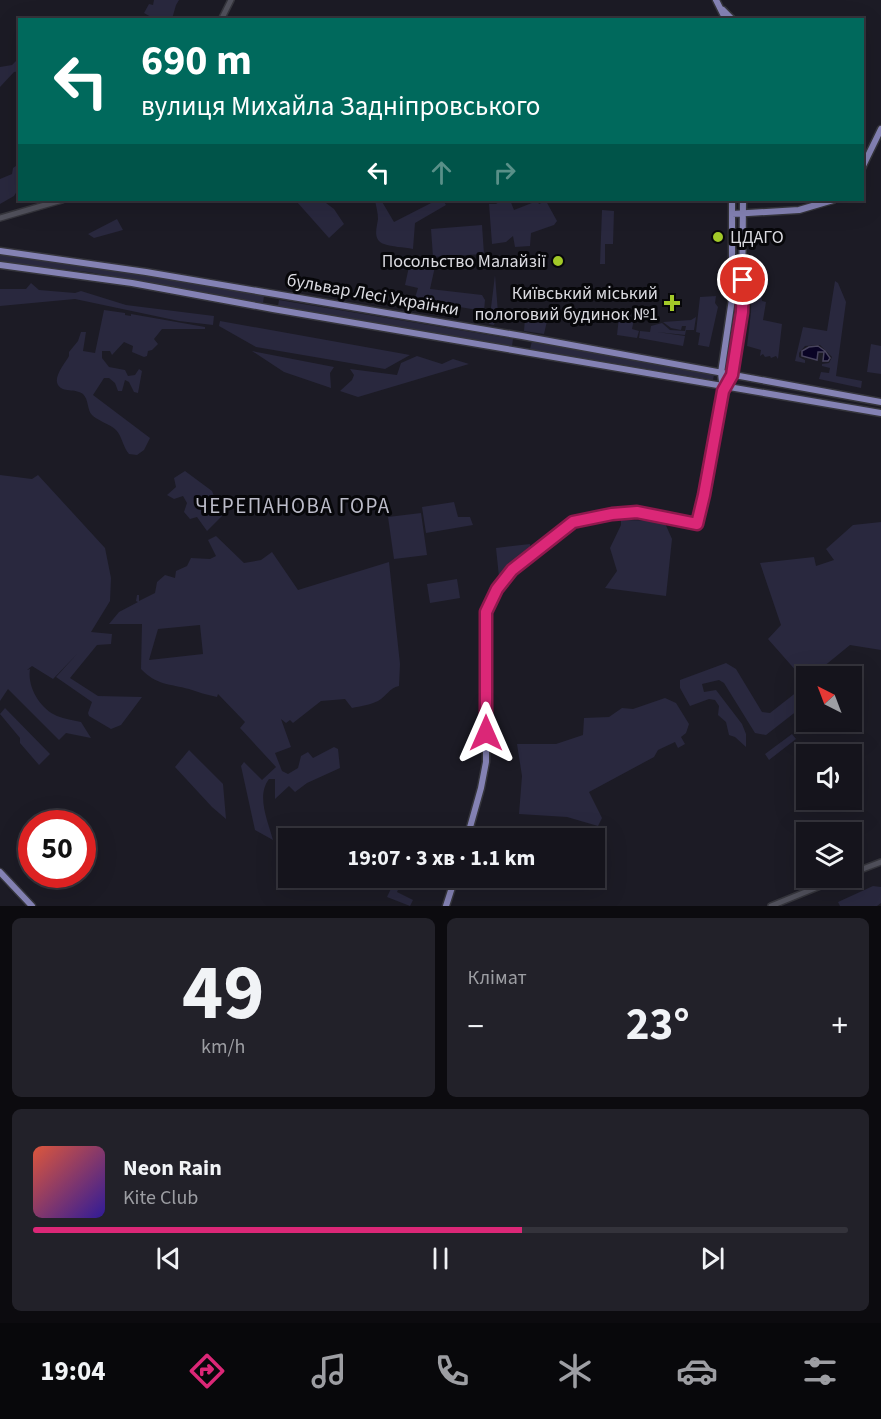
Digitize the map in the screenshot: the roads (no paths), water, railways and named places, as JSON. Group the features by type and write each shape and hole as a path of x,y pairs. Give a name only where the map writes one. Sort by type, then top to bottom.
{"main road":[{"path":"716,0 725,18"},
{"path":"722,9 732,18"},
{"path":"864,164 881,129"},
{"path":"470,828 486,762 486,612 489,602 504,578 530,554 563,532 573,522 612,514 637,512 697,524 724,387 721,373 732,299 732,201"},
{"path":"724,387 732,375 743,299 743,201"},
{"path":"744,201 752,209 764,213"},
{"path":"732,214 799,210 830,201"},
{"name":"бульвар Лесі Українки","path":"0,250 83,262 594,349 881,402"},
{"name":"бульвар Лесі Українки","path":"0,265 109,279 881,413"},
{"path":"273,309 275,294"},
{"path":"780,395 787,390 782,383"},
{"path":"822,403 818,396 825,391"},
{"path":"0,872 32,906"},
{"path":"446,906 452,888"}],"street":[{"path":"222,18 231,0"},
{"path":"0,218 59,201"},
{"path":"862,869 881,862"},
{"path":"771,906 815,888"}],"place":[{"name":"ЦДАГО","path":"718,237"},
{"name":"Посольство Малайзії","path":"558,261"},
{"name":"Київський міський пологовий будинок №1","path":"672,303"}],"district":[{"name":"ЧЕРЕПАНОВА ГОРА","path":"293,506"}]}
